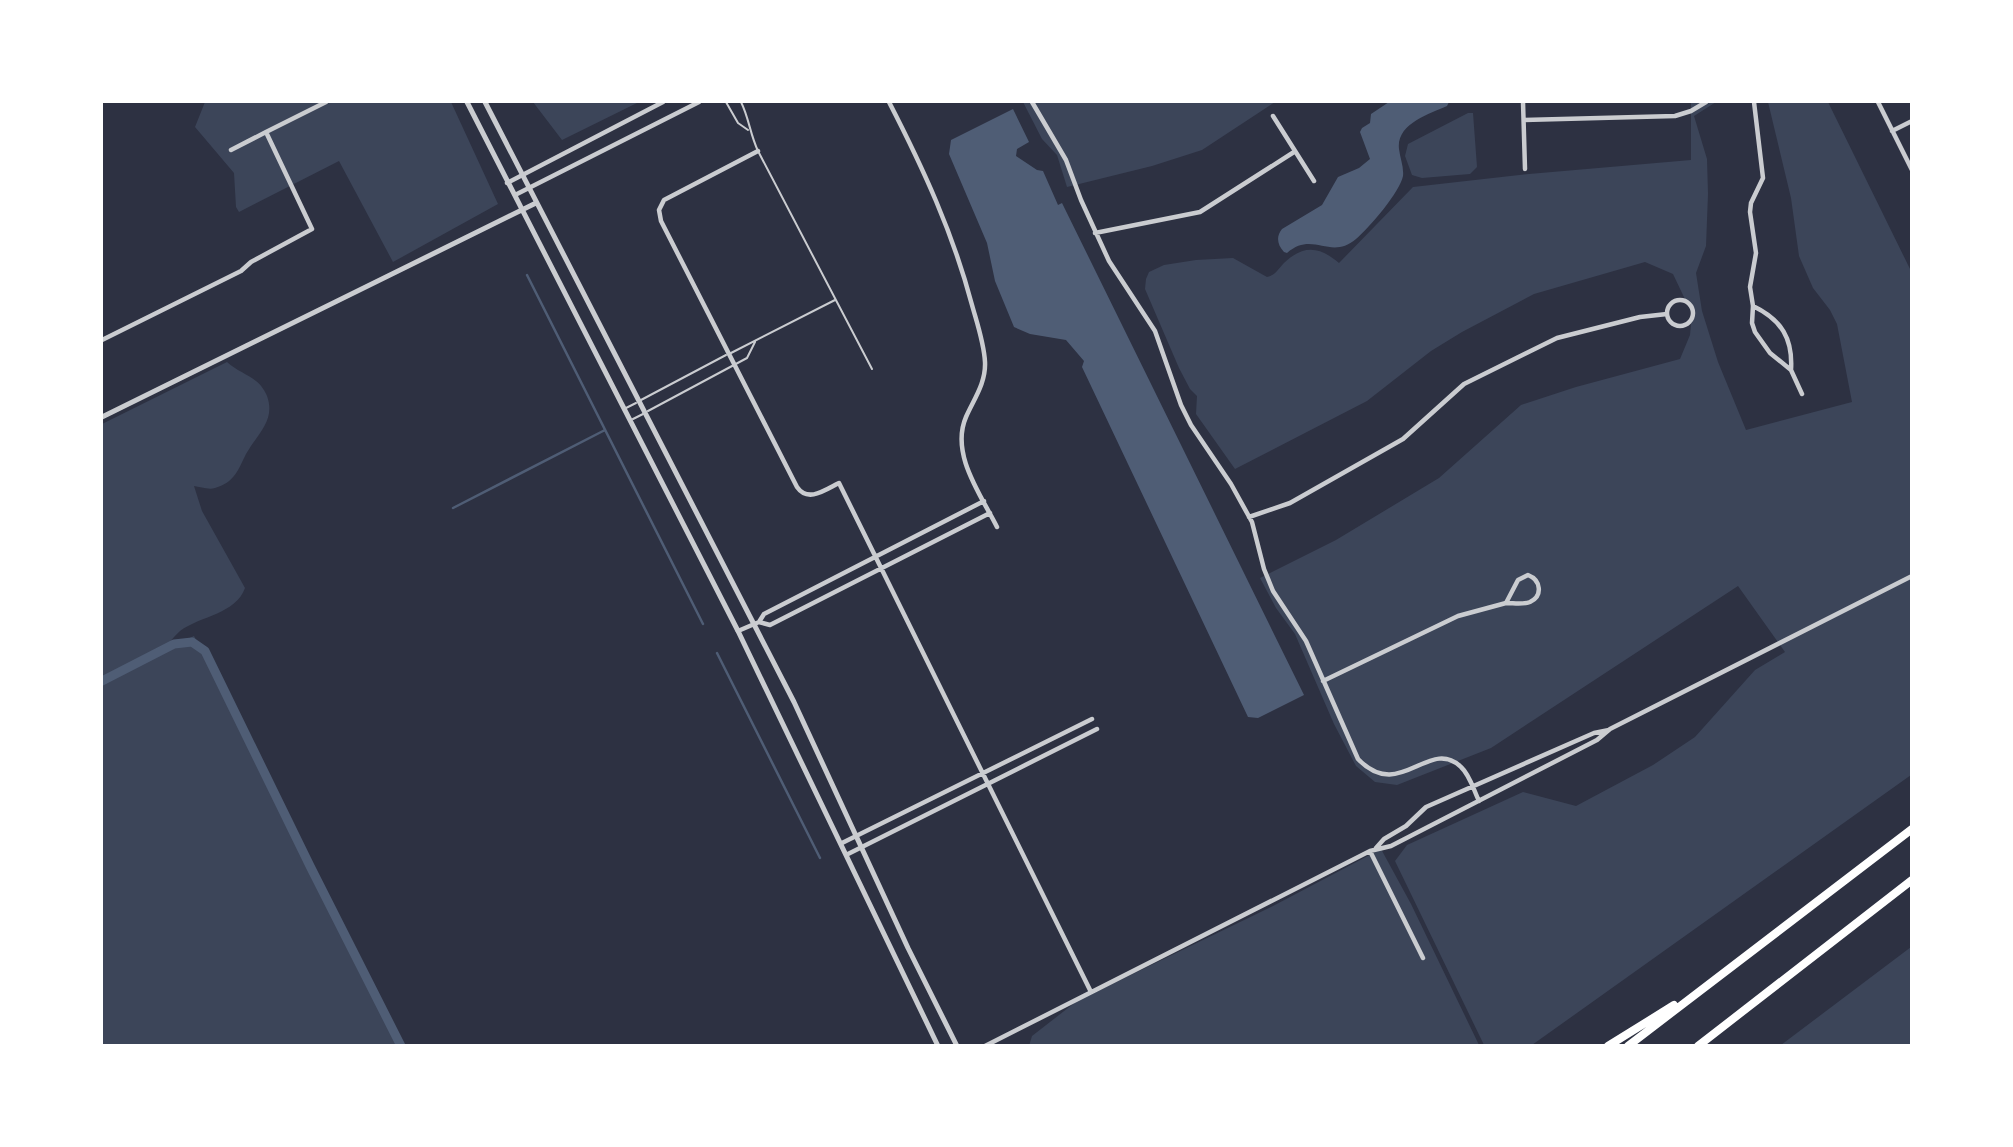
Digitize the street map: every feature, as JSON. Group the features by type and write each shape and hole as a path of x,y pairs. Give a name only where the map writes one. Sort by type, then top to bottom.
{"highway":[{"path":"1628,1045 1912,829"},
{"path":"1698,1045 1912,880"},
{"path":"1608,1045 1701,990"}],"street":[{"path":"232,150 326,102"},
{"path":"467,102 738,631 938,1045"},
{"path":"485,102 756,623 817,748 908,948 957,1045"},
{"path":"508,183 663,102"},
{"path":"514,196 699,102"},
{"path":"889,102 950,230 981,340 985,362 984,378 964,420 961,446 963,457 997,527"},
{"path":"1032,102 1066,160 1095,233 1119,278 1155,331 1181,405 1191,425 1231,484 1249,517 1268,580 1301,631 1358,759 1368,769 1380,775 1403,773 1425,762 1445,759 1461,767 1479,801"},
{"path":"1523,102 1525,169"},
{"path":"1524,120 1675,116 1706,102"},
{"path":"1754,102 1763,178 1749,212 1756,253 1750,287 1752,323 1755,332 1776,360 1791,370"},
{"path":"1878,102 1912,170"},
{"path":"1273,116 1314,181"},
{"path":"1892,131 1912,121"},
{"path":"102,340 241,271 251,262 312,229 266,132"},
{"path":"758,151 664,200 659,209 661,220 800,492 814,495 839,483 1091,992"},
{"path":"1095,233 1200,212 1294,152"},
{"path":"102,417 536,203"},
{"path":"1677,301 1686,302 1692,312 1688,323 1680,326 1673,324 1667,314 1670,305 1677,301"},
{"path":"1753,306 1769,314 1781,327 1792,353 1791,370 1802,394"},
{"path":"1249,517 1290,503 1403,439 1464,384 1557,338 1640,317 1667,314"},
{"path":"738,631 756,623 764,614 984,501"},
{"path":"756,623 770,625 990,513"},
{"path":"1322,681 1458,616 1506,603 1523,604 1534,600 1539,589 1534,578 1528,575 1518,580 1506,603"},
{"path":"1373,850 1384,839 1406,826 1426,807 1594,733 1610,729 1912,576"},
{"path":"842,843 1092,719"},
{"path":"848,854 1097,729"},
{"path":"985,1045 1373,850 1391,846 1597,740 1610,729"},
{"path":"1373,850 1423,958"}],"lane":[{"path":"726,102 738,123 749,131"},
{"path":"741,102 749,117 749,131 758,151 872,369"},
{"path":"626,408 836,299"},
{"path":"632,420 747,358 756,341"}],"shaded area":[{"path":"205,102 451,102 498,204 393,262 339,161 239,212 236,207 234,173 195,127"},
{"path":"533,102 639,102 562,140"},
{"path":"1023,102 1275,102 1202,150 1152,166 1067,187 1057,155 1042,139"},
{"path":"1389,102 1449,102 1447,106 1415,121 1403,133 1399,140 1403,173 1401,183 1383,209 1356,239 1338,247 1305,244 1284,252 1278,240 1282,229 1322,205 1338,177 1359,168 1370,159 1360,132 1370,123 1371,114"},
{"path":"1693,102 1716,102 1694,116 1707,159 1706,246 1696,273 1702,311 1718,362 1746,430 1852,402 1837,324 1813,288 1799,256 1791,198 1768,102 1828,102 1911,271 1911,775 1532,1045 1484,1045 1395,861 1407,845 1523,792 1576,806 1653,765 1695,737 1755,670 1785,652 1738,586 1491,748 1397,785 1375,782 1356,766 1334,724 1295,634 1276,608 1260,578 1336,540 1439,478 1521,405 1680,359 1690,335 1692,314 1673,274 1645,262 1534,294 1431,351 1367,401 1235,469 1196,414 1197,396 1190,389 1179,368 1145,289 1146,279 1149,272 1164,265 1233,258 1267,277 1291,257 1305,250 1319,251 1339,263 1413,187 1691,160"},
{"path":"1013,109 1029,142 1017,149 1016,156 1043,171 1058,205 1062,203 1304,695 1258,718 1248,717 1082,367 1084,361 1066,340 1030,334 1014,327 995,281 987,243 949,154 951,140"},
{"path":"1468,113 1473,113 1477,167 1470,174 1422,178 1412,175 1405,156 1408,144"},
{"path":"227,362 264,389 269,413 264,427 231,479 213,489 194,486 202,511 245,588 234,604 180,631 161,652 194,636 401,1045 102,1045 102,424"},
{"path":"1381,849 1411,904 1479,1045 1029,1046 1032,1036 1077,1001 1273,906"},
{"path":"1911,947 1911,1045 1781,1045"}],"waterway":[{"path":"527,275 703,624"},
{"path":"453,508 605,430"},
{"path":"102,681 174,644 192,642 205,651 401,1046"},
{"path":"717,653 820,858"}]}
